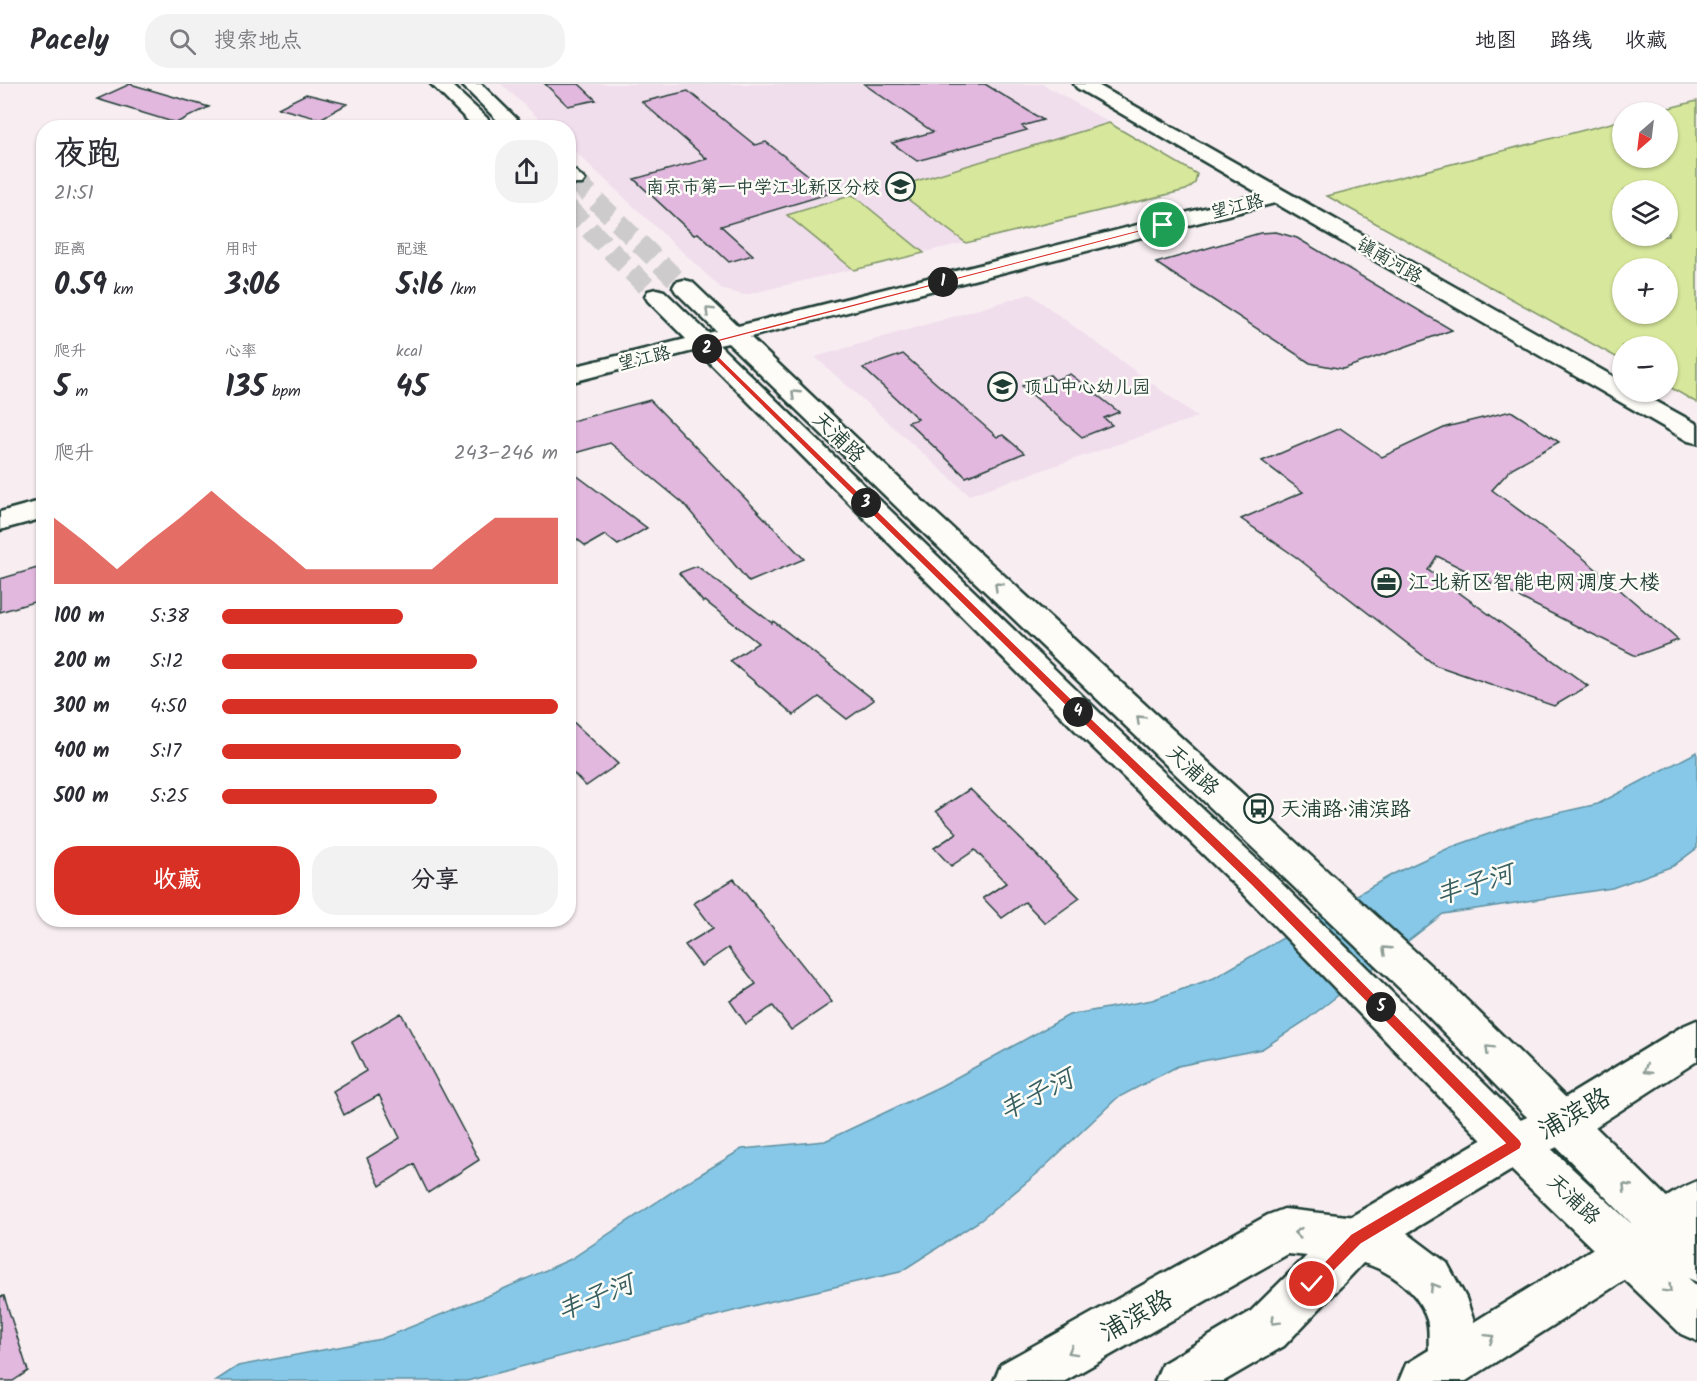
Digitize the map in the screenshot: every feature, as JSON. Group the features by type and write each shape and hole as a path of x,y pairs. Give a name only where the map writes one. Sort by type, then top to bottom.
{"street":[{"path":"440,84 477,120"},
{"path":"470,84 508,120"},
{"name":"镇南河路","path":"1083,84 1697,435"},
{"name":"望江路","path":"576,374 702,344 1278,196"},
{"name":"天浦路","path":"1697,1258 1429,990 916,510 734,335 670,292 702,344 1255,882 1387,1012 1515,1144 1663,1226 1697,1318"},
{"path":"0,520 36,511"},
{"name":"浦滨路","path":"1179,1381 1267,1329 1356,1239 1515,1144 1563,1123 1697,1039"},
{"path":"1438,1372 1663,1226"},
{"name":"浦滨路","path":"1018,1381 1284,1231 1356,1239"},
{"path":"1356,1239 1390,1248 1431,1280 1450,1314 1438,1372"}],"shaded area":[{"name":"南京市第一中学江北新区分校","path":"501,84 1043,84 1197,174 1195,183 1186,190 745,295 723,290 576,153 576,120 540,120"},
{"name":"顶山中心幼儿园","path":"1030,294 1198,417 969,495 815,357"}],"green space":[{"path":"1697,101 1697,403 1678,392 1678,336 1612,336 1612,355 1327,196 1612,123 1612,168 1678,168 1678,106"},
{"path":"1109,123 1197,174 1195,183 1186,190 966,243 893,188"},
{"path":"853,195 924,253 854,270 787,215"}],"water":[{"name":"丰子河","path":"1697,752 1697,848 1673,866 1612,888 1443,914 1305,1021 1262,1049 1178,1066 1117,1098 1039,1172 981,1220 900,1272 768,1302 467,1381 215,1381 238,1366 381,1339 492,1294 571,1259 681,1186 742,1149 825,1141 941,1086 1069,1015 1152,1000 1214,978 1393,874 1449,848 1531,819 1598,804"}],"building":[{"path":"130,84 209,107 182,120 166,120 97,99"},
{"path":"545,84 579,84 596,100 568,106"},
{"path":"864,84 985,84 1043,120 1022,126 1027,130 917,161 892,143 933,132"},
{"path":"688,91 755,145 766,142 831,193 721,226 753,255 729,262 698,233 694,235 634,179 707,159 642,102"},
{"path":"306,94 347,104 320,119 278,108"},
{"path":"1276,232 1297,238 1452,330 1343,369 1310,363 1156,263 1260,233"},
{"path":"903,354 997,437 1003,435 1024,453 966,477 908,422 918,419 863,368"},
{"path":"1070,374 1119,412 1104,418 1112,425 1082,437 1022,386 1050,375 1055,380"},
{"path":"650,400 804,559 749,582 683,503 610,443 576,453 576,420"},
{"name":"江北新区智能电网调度大楼","path":"1511,411 1559,442 1512,468 1492,490 1582,557 1678,640 1636,656 1437,556 1428,570 1588,686 1554,706 1435,665 1296,557 1241,519 1303,492 1262,461 1340,428 1382,457 1446,427"},
{"path":"576,475 647,528 618,545 605,535 586,546 576,538"},
{"path":"697,566 772,623 773,621 874,700 847,719 819,697 794,715 730,661 758,643 705,601 703,602 679,573"},
{"path":"36,568 36,601 0,612 0,579"},
{"path":"576,725 618,764 586,786 576,776"},
{"path":"970,789 1080,898 1045,923 1025,902 1002,918 983,898 1006,883 975,850 951,866 934,848 957,833 936,811"},
{"path":"734,879 832,1002 791,1030 773,1006 746,1024 730,1001 756,984 728,948 701,966 685,945 713,928 694,903"},
{"path":"401,1013 479,1160 428,1193 414,1164 380,1186 367,1158 400,1138 379,1095 344,1115 333,1091 366,1071 352,1042"},
{"path":"4,1296 28,1371 13,1381 0,1381 0,1297"}],"tunnel":[{"path":"576,181 684,287"},
{"path":"576,216 656,296"}],"place":[{"name":"南京市第一中学江北新区分校","path":"901,187"},
{"name":"顶山中心幼儿园","path":"1003,387"},
{"name":"江北新区智能电网调度大楼","path":"1387,582"},
{"name":"天浦路·浦滨路","path":"1259,809"}],"route":[{"path":"1163,225 702,344 823,459 1088,722 1255,882 1387,1012 1515,1144 1356,1239 1312,1284"}]}
